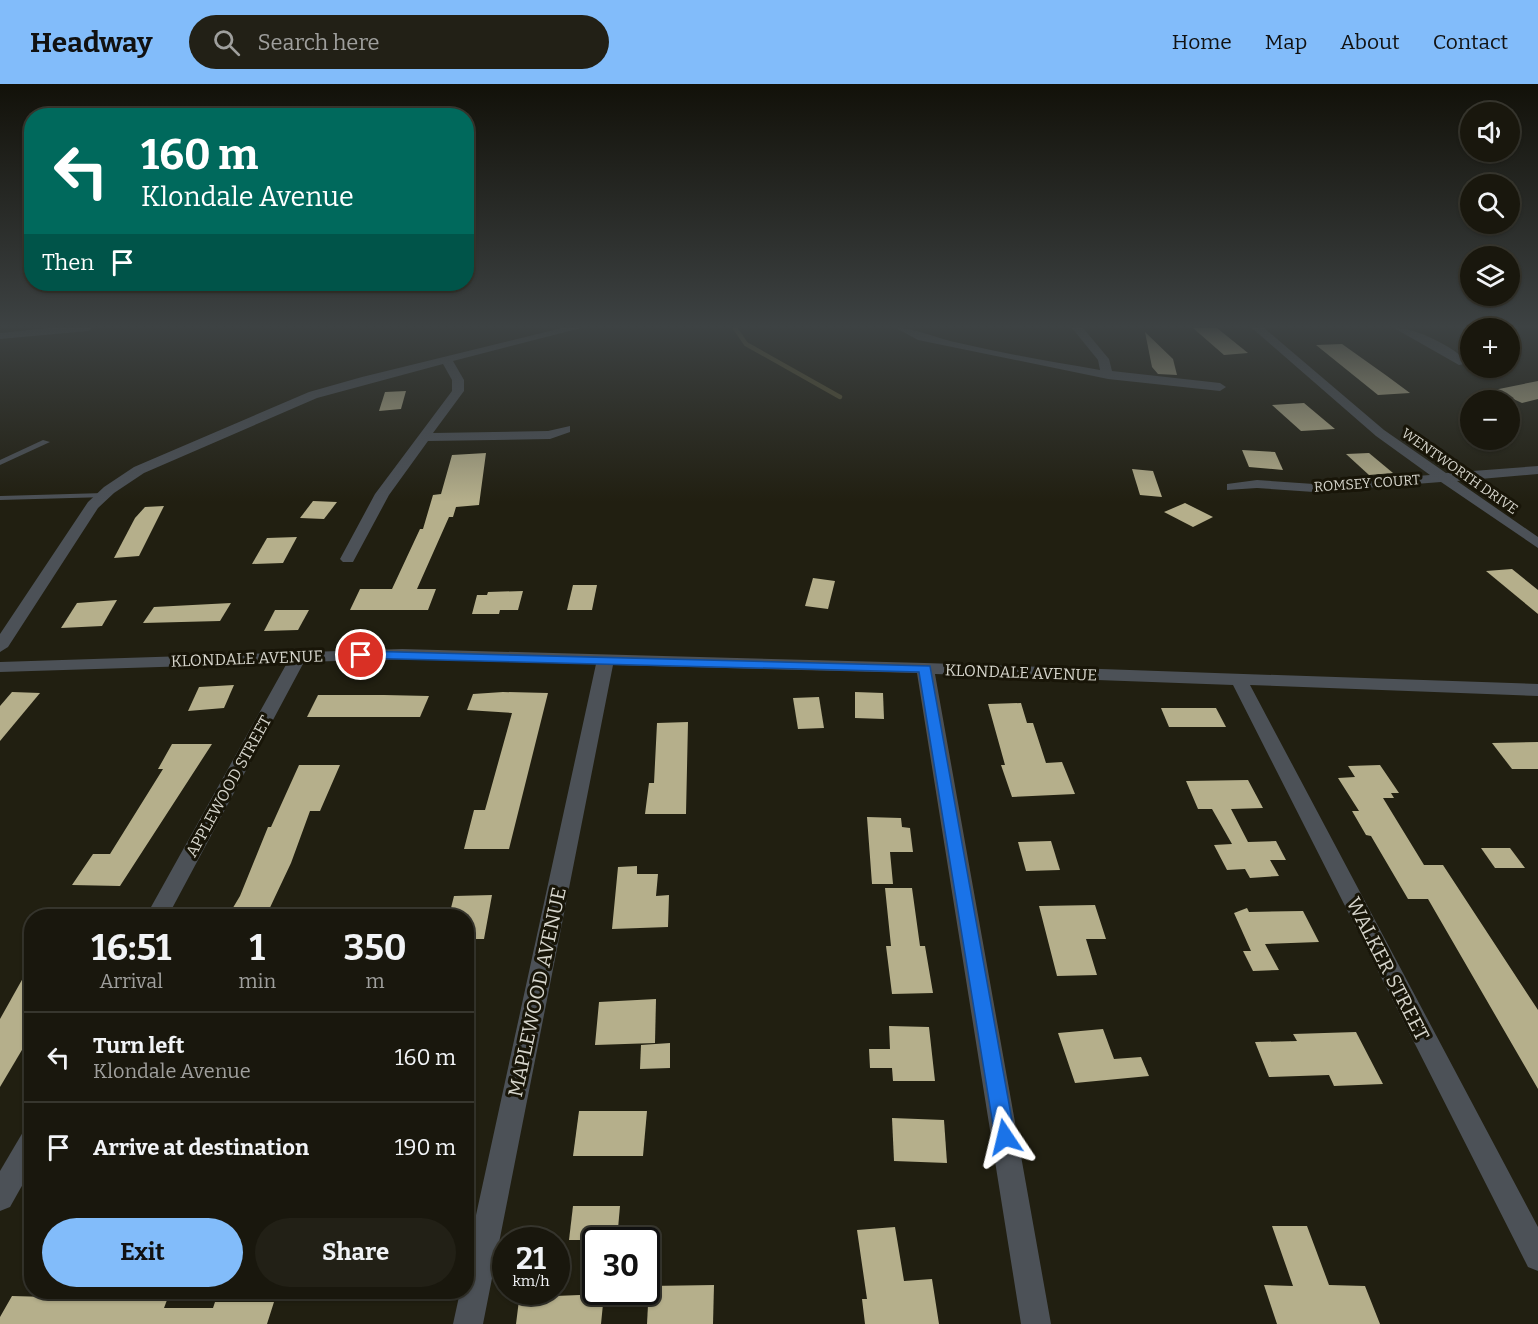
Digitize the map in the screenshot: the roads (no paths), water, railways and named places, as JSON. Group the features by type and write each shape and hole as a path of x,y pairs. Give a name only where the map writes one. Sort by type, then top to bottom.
{"street":[{"path":"0,647 71,537 104,495 139,470 266,413 344,386"},
{"path":"348,559 382,494 458,391 458,386"},
{"path":"1208,386 1220,387"},
{"name":"WENTWORTH DRIVE","path":"1325,386 1380,433 1538,544"},
{"path":"424,437 550,435 566,429"},
{"name":"ROMSEY COURT","path":"1232,487 1257,484 1314,488 1538,470"},
{"name":"KLONDALE AVENUE","path":"0,667 402,654 925,668 1538,690"},
{"name":"APPLEWOOD STREET","path":"161,909 299,656"},
{"name":"MAPLEWOOD AVENUE","path":"474,1295 606,659"},
{"path":"925,668 1036,1324"},
{"name":"WALKER STREET","path":"1239,680 1538,1257"},
{"path":"0,1197 24,1155"},
{"name":"MAPLEWOOD AVENUE","path":"468,1324 473,1299"}],"lane":[{"path":"0,463 46,442"},
{"path":"0,498 104,495"}],"waterway":[{"path":"820,386 840,397"}]}
